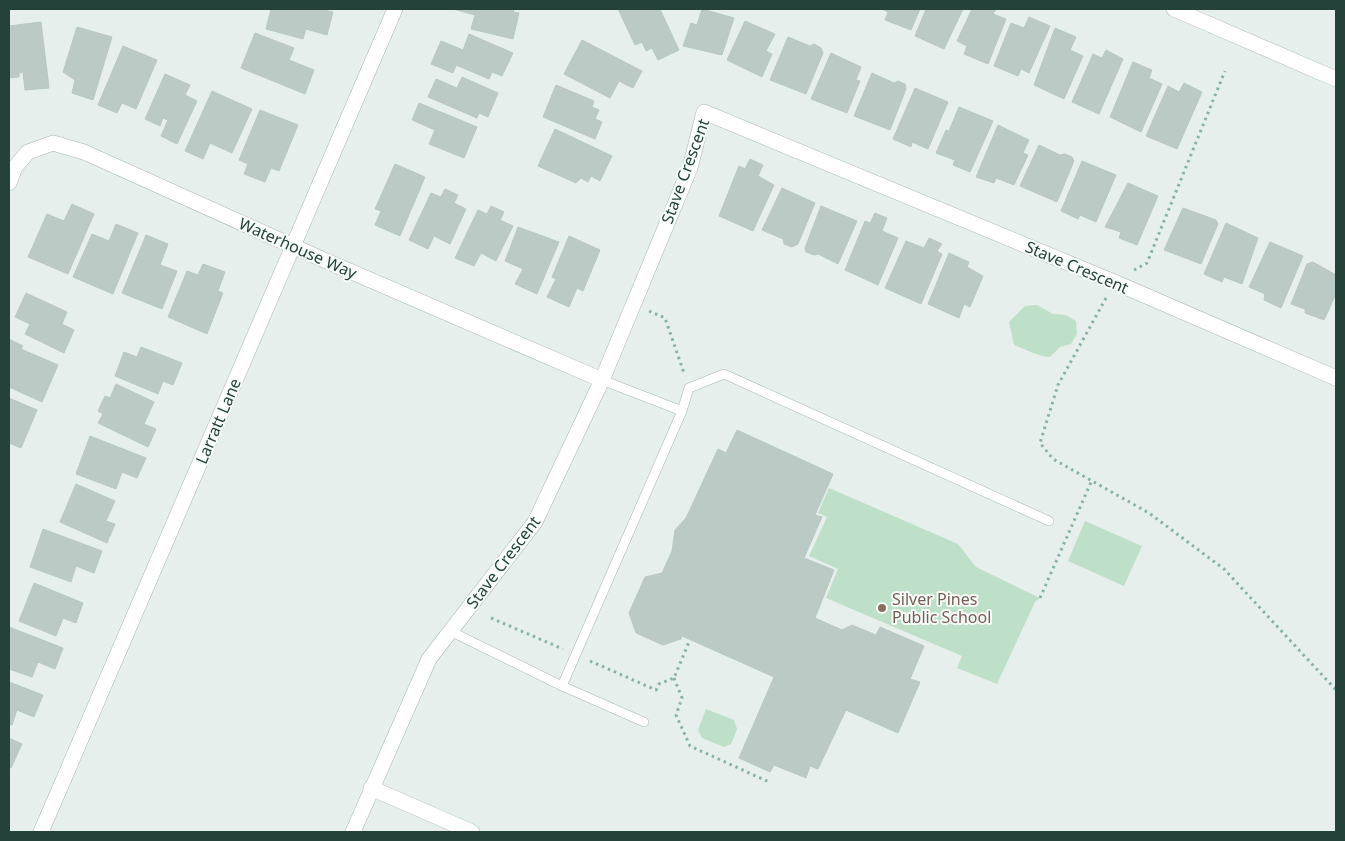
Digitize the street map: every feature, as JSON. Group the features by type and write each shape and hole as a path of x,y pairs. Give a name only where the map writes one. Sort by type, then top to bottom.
{"street":[{"name":"Larratt Lane","path":"41,832 395,9"},
{"path":"1174,9 1336,79"},
{"name":"Stave Crescent","path":"353,832 429,659 535,522 602,380 690,168 704,112 1114,282 1336,378"},
{"name":"Waterhouse Way","path":"9,183 15,167 28,152 53,143 84,152 602,380"},
{"path":"371,788 472,832"}],"lane":[{"path":"562,686 682,411 689,388 724,374 1049,521"},
{"path":"602,380 682,411"},
{"path":"450,632 562,686 644,722"}],"path":[{"path":"1225,71 1147,263 1114,282 1058,385 1040,443 1053,459 1149,513 1224,569 1336,690"},
{"path":"633,305 665,318 689,388"},
{"path":"1040,598 1092,480"},
{"path":"490,618 656,690 659,684 674,678"},
{"path":"689,642 674,678 682,698 676,715 690,746 769,782"}],"green space":[{"path":"1037,305 1053,314 1066,315 1076,321 1077,334 1071,344 1060,347 1050,357 1014,345 1009,322 1025,306"},
{"path":"829,488 958,544 976,567 1040,598 1035,602 997,684 957,668 962,656 826,598 838,569 809,556 827,517 818,513"},
{"path":"1085,521 1142,546 1124,586 1068,561"},
{"path":"706,709 734,720 737,729 731,744 724,747 702,738 698,730"}],"building":[{"path":"271,9 319,9 333,12 327,35 306,29 303,39 266,29"},
{"path":"453,9 514,9 513,12 519,13 513,39 471,29 475,15"},
{"path":"618,9 660,9 679,50 658,60 652,48 646,51 642,42 635,45"},
{"path":"702,9 734,18 722,55 683,46 691,23 697,25"},
{"path":"882,9 920,9 911,30 885,20 888,12"},
{"path":"926,9 963,9 944,49 915,36"},
{"path":"972,9 996,9 993,14 1006,19 988,64 964,54 967,46 957,41"},
{"path":"1029,17 1050,26 1029,73 1021,69 1018,76 994,66 1011,23 1024,28"},
{"path":"745,21 775,34 766,51 772,54 762,77 727,60"},
{"path":"41,22 49,88 25,90 23,72 19,73 19,77 9,78 9,26"},
{"path":"77,27 112,37 93,100 72,93 75,80 63,72"},
{"path":"1055,28 1076,37 1070,50 1083,56 1064,99 1034,85"},
{"path":"255,33 294,48 289,60 314,70 305,94 241,68"},
{"path":"469,34 513,53 502,76 492,72 489,79 456,65 453,73 431,64 441,41 463,50"},
{"path":"788,37 810,46 814,44 821,48 823,53 806,94 770,80"},
{"path":"582,40 642,71 633,88 619,81 610,98 564,74"},
{"path":"123,46 157,60 136,109 122,103 117,113 98,105"},
{"path":"1106,50 1123,59 1099,114 1072,102 1093,54 1102,58"},
{"path":"831,53 861,67 856,80 860,81 847,113 811,99"},
{"path":"1133,62 1152,70 1149,78 1162,84 1141,132 1110,117"},
{"path":"872,73 894,83 898,81 905,84 906,89 890,130 854,116"},
{"path":"165,74 190,85 185,95 197,101 177,144 161,136 168,120 163,118 160,126 145,119"},
{"path":"462,77 498,93 488,117 479,113 477,118 428,97 436,79 457,88"},
{"path":"1184,83 1202,92 1177,149 1146,136 1168,86 1179,92"},
{"path":"556,85 594,101 592,107 599,110 595,119 602,122 595,139 543,117"},
{"path":"915,88 948,102 928,149 912,142 911,147 893,139"},
{"path":"212,91 252,109 232,153 210,143 203,159 185,151"},
{"path":"419,103 477,127 464,158 429,144 435,130 412,120"},
{"path":"959,107 993,121 970,172 953,165 955,160 936,153 946,130 949,131"},
{"path":"260,110 298,125 279,171 271,168 265,182 244,174 248,164 239,160"},
{"path":"998,125 1029,140 1023,153 1028,155 1014,185 996,178 994,183 976,177"},
{"path":"555,129 612,156 600,181 591,176 588,182 581,178 576,183 538,166"},
{"path":"1039,145 1060,155 1065,154 1072,157 1074,161 1057,202 1020,186"},
{"path":"750,159 763,165 758,176 774,185 753,231 719,216 739,166 745,169"},
{"path":"1082,161 1116,175 1096,222 1080,215 1078,219 1061,211"},
{"path":"395,164 425,177 400,236 375,225 381,211 375,209"},
{"path":"1128,183 1158,196 1137,245 1119,238 1121,232 1105,227"},
{"path":"782,188 815,203 798,244 792,247 784,244 783,239 762,230"},
{"path":"445,189 458,195 454,203 466,209 450,244 434,236 428,249 409,240 431,193 441,197"},
{"path":"72,204 94,214 68,274 28,257 47,214 64,221"},
{"path":"491,206 504,212 500,220 513,226 496,261 481,253 474,266 455,258 478,210 487,214"},
{"path":"821,206 857,221 838,264 818,254 814,255 806,252 805,248"},
{"path":"1183,208 1216,220 1218,224 1201,264 1164,250"},
{"path":"875,213 887,218 882,231 898,238 878,285 845,270 865,221 870,223"},
{"path":"1226,223 1258,238 1242,284 1224,277 1222,282 1204,274"},
{"path":"116,224 138,233 113,294 73,277 92,234 109,241"},
{"path":"518,227 559,242 537,294 515,284 523,269 505,261"},
{"path":"146,235 168,244 160,265 177,271 162,309 122,293"},
{"path":"569,236 600,250 583,291 577,288 569,307 547,297 556,279 552,277"},
{"path":"929,238 942,244 937,251 942,254 921,304 885,288 906,241 924,248"},
{"path":"1270,242 1303,256 1281,308 1264,300 1265,294 1249,287"},
{"path":"949,253 969,262 967,267 983,276 970,307 964,304 959,318 928,304"},
{"path":"1313,262 1336,275 1336,294 1324,320 1305,313 1305,309 1291,304 1307,264"},
{"path":"203,264 225,272 218,291 223,293 207,334 168,317 187,271 198,275"},
{"path":"26,293 67,312 62,324 74,330 64,353 25,334 30,324 15,317"},
{"path":"9,339 23,346 21,349 58,365 42,402 9,387"},
{"path":"141,347 182,363 173,385 163,381 158,394 115,376 124,352 137,357"},
{"path":"116,384 154,402 144,424 156,429 148,447 98,423 103,414 98,411 105,396 110,398"},
{"path":"9,398 37,410 21,448 9,443"},
{"path":"737,430 833,474 815,515 822,517 804,558 834,570 815,618 842,630 852,625 876,635 880,627 924,646 910,679 920,682 898,733 846,710 818,769 810,766 806,778 774,765 770,772 739,758 774,677 682,636 681,639 663,645 636,633 629,613 645,577 662,573 672,551 675,530 686,518 718,449 726,453"},
{"path":"90,436 146,458 137,478 122,472 116,489 76,474"},
{"path":"76,484 115,501 106,521 115,524 107,543 60,522"},
{"path":"43,529 102,551 94,573 76,566 71,582 30,567"},
{"path":"34,583 83,603 76,623 63,618 56,636 19,621"},
{"path":"9,627 63,648 55,669 38,662 32,677 9,669"},
{"path":"9,682 43,695 34,717 17,710 12,725 9,724"},
{"path":"9,738 22,744 11,768 9,767"}],"place":[{"name":"Silver Pines Public School","path":"882,608"}]}
